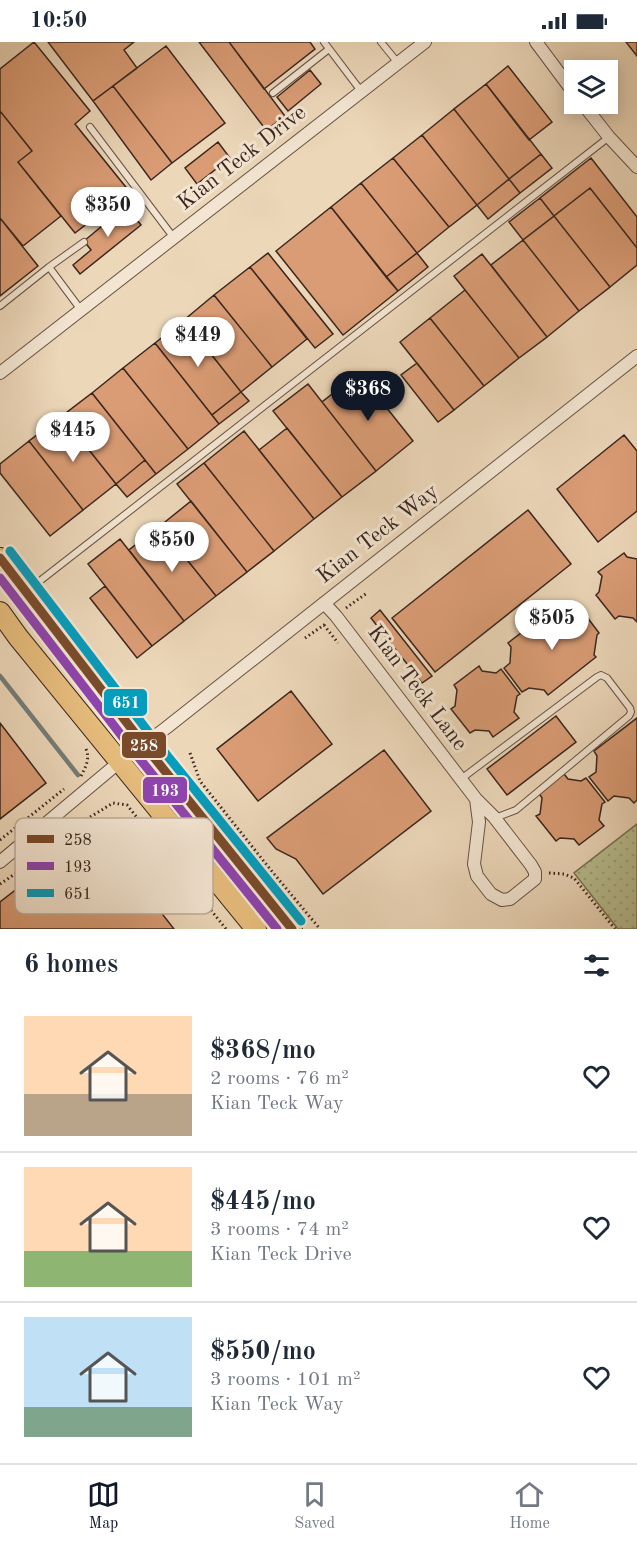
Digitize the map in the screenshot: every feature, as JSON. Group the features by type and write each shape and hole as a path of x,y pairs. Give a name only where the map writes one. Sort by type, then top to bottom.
{"main road":[{"path":"0,558 203,818"},
{"path":"0,612 165,818"},
{"path":"213,831 292,929"},
{"path":"213,877 256,929"}],"street":[{"name":"Kian Teck Drive","path":"0,373 425,42"},
{"path":"536,42 564,80"},
{"path":"591,114 637,167"},
{"name":"Kian Teck Way","path":"53,818 637,356"},
{"name":"Kian Teck Lane","path":"324,603 460,779 495,818 535,872"},
{"path":"476,799 479,822 474,864 477,876 491,894 502,900 510,899 535,879 535,872"},
{"name":"Kian Teck Way","path":"0,862 15,850"}],"lane":[{"path":"324,42 361,91"},
{"path":"381,42 398,63"},
{"path":"273,93 329,49"},
{"path":"90,127 174,238"},
{"path":"26,592 609,136"},
{"path":"0,306 84,242"},
{"path":"49,267 82,310"},
{"path":"460,779 597,677 601,675 607,678 630,708 629,716 516,810 495,818"}],"path":[{"path":"324,625 338,644"},
{"path":"76,781 87,765 88,756 83,744"},
{"path":"190,753 201,781 320,929"},
{"path":"27,818 68,787"},
{"path":"89,818 113,803 127,805 137,818"},
{"path":"0,840 15,828"},
{"path":"535,872 564,874 574,878 615,929"},
{"path":"0,884 15,874"},
{"path":"213,913 226,929"}],"green space":[{"path":"637,824 637,929 618,929 574,873"}],"building":[{"path":"34,42 90,111 75,124 129,191 75,233 18,162 32,151 0,111 0,69"},
{"path":"48,42 134,42 124,50 137,68 93,101"},
{"path":"199,42 229,42 285,116 266,130"},
{"path":"229,42 310,42 315,49 264,89"},
{"path":"626,42 637,42 637,56"},
{"path":"166,46 225,123 172,163 113,86"},
{"path":"508,66 552,122 529,140 486,84"},
{"path":"310,70 321,84 288,111 277,97"},
{"path":"486,84 541,154 509,179 454,109"},
{"path":"113,86 172,163 151,180 93,101"},
{"path":"454,109 509,179 477,205 422,135"},
{"path":"0,111 32,151 18,162 61,216 23,246 0,218"},
{"path":"422,135 477,205 449,227 393,158"},
{"path":"218,142 230,158 197,184 185,168"},
{"path":"541,154 552,168 520,193 509,179"},
{"path":"393,158 449,227 417,253 361,183"},
{"path":"591,158 637,217 637,248 590,188 554,216 540,198"},
{"path":"509,179 520,193 488,219 477,205"},
{"path":"361,183 417,253 386,277 331,207"},
{"path":"590,188 637,248 637,265 610,287 554,216"},
{"path":"540,198 554,216 523,240 509,222"},
{"path":"126,206 141,225 80,274 73,265 91,250 84,241"},
{"path":"331,207 398,291 343,335 276,251"},
{"path":"554,216 610,287 579,311 523,240"},
{"path":"0,218 38,266 0,296"},
{"path":"523,240 579,311 547,337 491,265"},
{"path":"268,253 333,334 315,348 250,267"},
{"path":"417,253 428,267 398,291 386,277"},
{"path":"482,254 547,337 519,358 454,276"},
{"path":"250,267 307,339 272,367 214,295"},
{"path":"465,290 519,358 484,386 430,318"},
{"path":"214,295 272,367 241,392 184,320"},
{"path":"430,318 484,386 454,410 400,342"},
{"path":"184,320 241,392 212,415 155,343"},
{"path":"155,343 219,424 188,449 123,368"},
{"path":"417,363 454,410 438,422 401,375"},
{"path":"123,368 188,449 156,474 92,393"},
{"path":"359,373 413,441 376,471 322,402"},
{"path":"308,384 376,471 342,497 273,411"},
{"path":"241,392 249,401 219,424 212,415"},
{"path":"92,393 145,460 116,484 62,416"},
{"path":"62,416 116,484 83,510 29,441"},
{"path":"287,428 342,497 314,519 259,450"},
{"path":"244,431 314,519 274,551 204,463"},
{"path":"624,435 637,451 637,511 598,542 557,489"},
{"path":"29,441 83,510 50,536 0,473 0,464"},
{"path":"145,460 156,474 127,497 116,484"},
{"path":"204,463 274,551 247,572 177,484"},
{"path":"191,501 247,572 216,596 160,526"},
{"path":"528,510 571,564 435,672 392,618"},
{"path":"160,526 216,596 184,621 129,550"},
{"path":"120,539 184,621 152,646 88,564"},
{"path":"624,553 627,557 637,559 637,622 633,618 619,616 615,619 596,595 599,592 602,576 598,572"},
{"path":"105,586 152,646 137,658 90,598"},
{"path":"556,606 560,610 574,614 581,609 599,633 594,655 596,657 548,695 544,690 529,688 522,692 504,668 510,663 511,647 508,643"},
{"path":"380,610 432,676 422,683 371,618"},
{"path":"479,666 482,671 496,673 501,669 520,694 517,696 514,712 519,718 493,737 489,731 475,730 470,733 451,709 455,706 457,690 454,685"},
{"path":"291,691 332,744 258,801 217,749"},
{"path":"556,716 576,742 507,795 487,769"},
{"path":"637,718 637,800 634,803 629,798 614,796 608,801 589,777 596,772 597,756 594,751"},
{"path":"0,723 46,783 0,819"},
{"path":"384,750 431,811 323,894 296,859 276,849 267,838"},
{"path":"564,774 568,779 581,781 586,778 605,802 602,804 599,820 604,826 579,845 574,839 560,838 556,841 536,816 540,814 542,798 539,793"},
{"path":"15,890 15,914 162,914 174,929 0,929 0,902"}],"waterway":[{"path":"0,676 78,775"}],"transit line":[{"name":"651","path":"10,551 153,738 301,921"},
{"name":"258","path":"0,558 203,818"},
{"name":"193","path":"0,578 187,818"},
{"name":"258","path":"213,831 292,929"},
{"name":"193","path":"213,850 277,929"}]}
